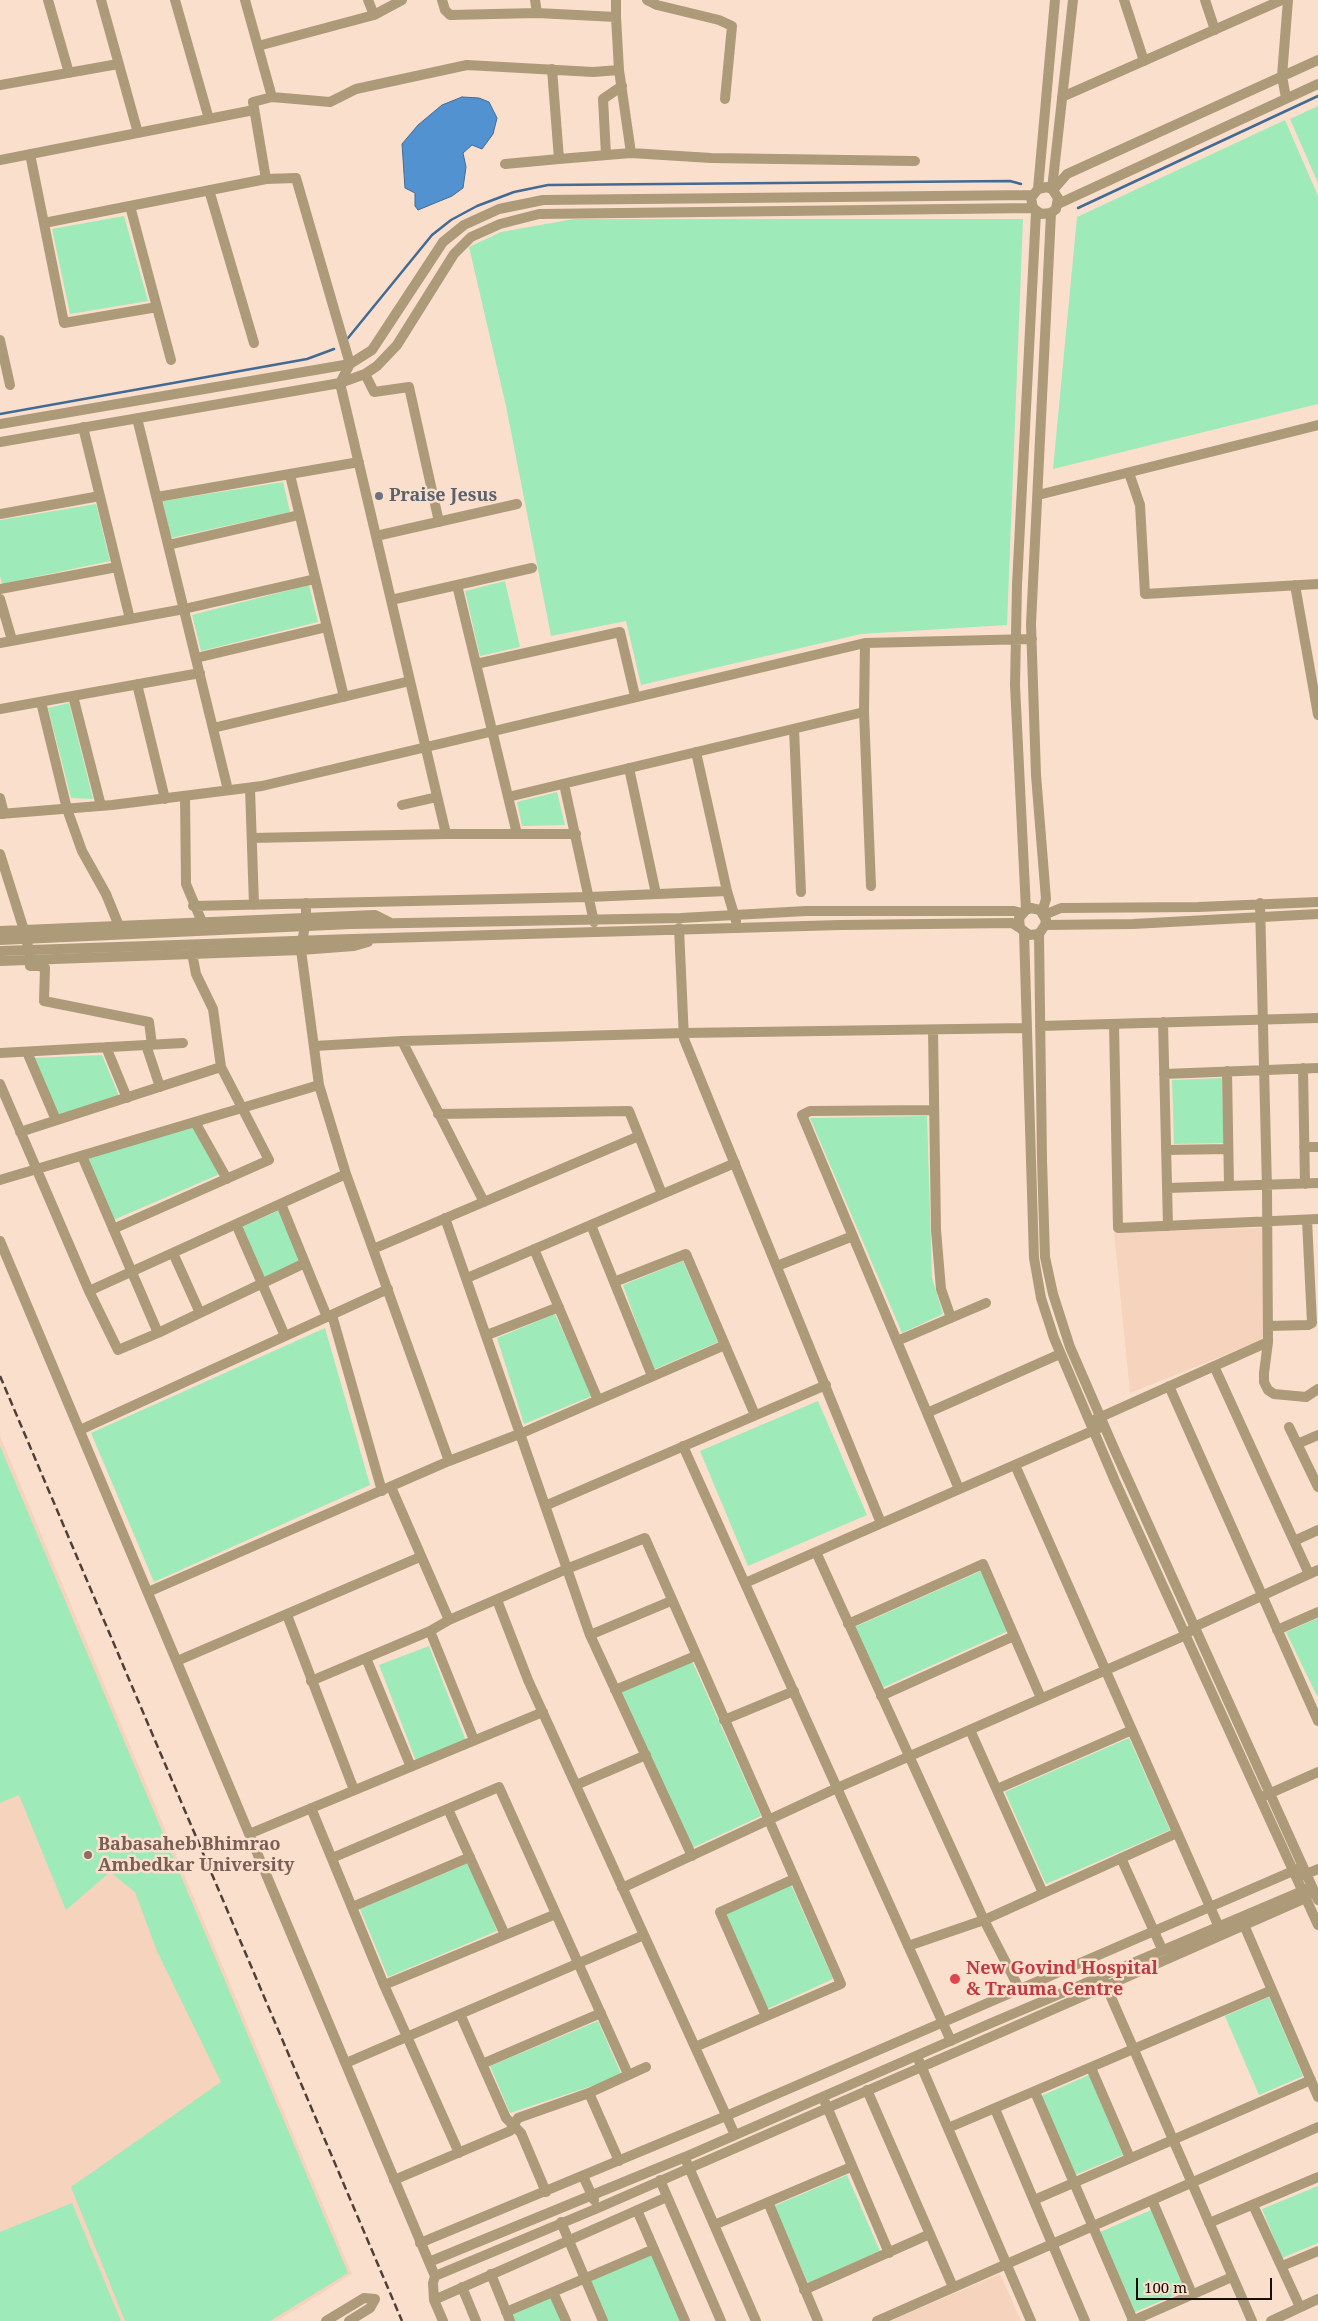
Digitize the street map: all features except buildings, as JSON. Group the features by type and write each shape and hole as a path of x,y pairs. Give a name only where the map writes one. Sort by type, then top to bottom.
{"street":[{"path":"48,0 69,73"},
{"path":"101,0 138,133"},
{"path":"175,0 208,120"},
{"path":"368,0 374,15"},
{"path":"258,46 374,15 402,0"},
{"path":"442,0 445,10 450,15 537,13 616,17"},
{"path":"536,0 537,13"},
{"path":"616,0 620,70 631,153"},
{"path":"647,0 657,5 719,20 732,26 725,99"},
{"path":"1055,0 1035,192 1031,201 1034,210 1015,685 1024,911 1019,921 1022,930 1034,1258 1041,1298 1060,1354 1186,1635 1300,1872 1318,1925"},
{"path":"1052,189 1074,0"},
{"path":"1124,0 1144,61"},
{"path":"1205,0 1215,30"},
{"path":"1062,97 1282,0"},
{"path":"1286,98 1282,76 1288,0"},
{"path":"249,1 258,46 272,97"},
{"path":"1052,189 1067,174 1318,60"},
{"path":"0,86 118,64"},
{"path":"266,180 253,102 272,97 330,102 356,89 467,65 593,72 620,70"},
{"path":"552,69 559,159"},
{"path":"0,442 340,383 365,374 377,366 398,346 454,254 471,237 500,224 539,214 1034,210 1046,215 1051,213 1058,204 1318,84"},
{"path":"606,155 603,99 622,86"},
{"path":"0,160 254,110"},
{"path":"505,164 631,153 711,158 915,162"},
{"path":"30,154 64,323 157,307"},
{"path":"44,222 266,180 296,178 350,364 340,383 446,834"},
{"path":"0,424 350,364 372,350 442,242 464,225 499,209 543,200 1035,192 1047,187 1056,194 1058,204"},
{"path":"209,190 254,343"},
{"path":"130,206 170,360"},
{"path":"1051,213 1032,638 1036,775 1046,898 1043,921 1040,1026 1044,1256 1070,1347 1194,1627 1265,1796"},
{"path":"0,342 10,385"},
{"path":"365,374 374,392 409,387 439,522"},
{"path":"137,418 228,790"},
{"path":"1038,495 1318,425"},
{"path":"83,427 130,620"},
{"path":"156,497 359,462"},
{"path":"1129,473 1140,506 1144,594 1318,584"},
{"path":"290,475 344,697"},
{"path":"0,514 100,496"},
{"path":"376,536 516,504"},
{"path":"168,545 299,515"},
{"path":"0,589 117,566"},
{"path":"391,600 532,568"},
{"path":"0,643 130,620 315,579"},
{"path":"457,585 517,834"},
{"path":"1295,585 1318,715"},
{"path":"0,599 12,640"},
{"path":"196,658 327,627"},
{"path":"476,664 620,632 635,696"},
{"path":"0,798 2,814 101,806 250,788 865,643 1032,638"},
{"path":"865,643 864,712 872,886"},
{"path":"0,709 200,673"},
{"path":"213,728 410,681"},
{"path":"137,684 165,799"},
{"path":"73,696 101,806"},
{"path":"41,702 67,809 82,851 106,894 118,926"},
{"path":"508,797 864,712"},
{"path":"794,729 801,892"},
{"path":"696,752 727,891 736,915 737,927"},
{"path":"629,768 656,894"},
{"path":"564,784 596,931"},
{"path":"250,788 254,905"},
{"path":"185,796 186,884 193,906 202,922"},
{"path":"402,805 437,797"},
{"path":"252,838 446,834 576,834"},
{"path":"0,854 24,930 31,960"},
{"path":"193,906 589,897 727,891"},
{"path":"1,960 352,939 679,928 1012,923 1034,935 1043,921 1061,908 1198,907 1318,902"},
{"path":"306,903 306,918 301,950 319,1085 346,1174 449,1461"},
{"path":"1260,903 1267,1185 1268,1342 1264,1382 1268,1390 1274,1394 1306,1397 1318,1389"},
{"path":"0,940 352,924 594,918 681,918 806,911 1024,911 1036,908 1043,921"},
{"path":"1043,921 1133,924 1318,914"},
{"path":"1,960 0,931 374,915 389,923"},
{"path":"679,928 684,1039 881,1523"},
{"path":"1,960 301,950 354,946 381,938"},
{"path":"113,1229 269,1160 221,1067 213,1009 196,974 192,953"},
{"path":"1,960 43,966 45,968 44,1001 149,1022 149,1045 160,1087"},
{"path":"1040,1026 1318,1018"},
{"path":"1163,1022 1168,1226"},
{"path":"1114,1024 1118,1228 1318,1220"},
{"path":"314,1046 402,1041 684,1033 1026,1028"},
{"path":"932,1030 936,1230 941,1289 951,1318"},
{"path":"402,1041 484,1202"},
{"path":"0,1053 183,1043"},
{"path":"106,1047 127,1098"},
{"path":"27,1052 56,1120"},
{"path":"20,1132 221,1067"},
{"path":"1303,1068 1304,1184"},
{"path":"1164,1074 1318,1068"},
{"path":"1226,1071 1229,1186"},
{"path":"0,1084 88,1291 118,1350 305,1264"},
{"path":"0,1180 319,1085"},
{"path":"934,1110 810,1111 802,1115 959,1489"},
{"path":"438,1114 629,1111 662,1194"},
{"path":"196,1122 227,1178"},
{"path":"373,1249 638,1136"},
{"path":"1304,1147 1318,1147"},
{"path":"1166,1150 1228,1149"},
{"path":"82,1156 158,1333"},
{"path":"467,1278 735,1163"},
{"path":"88,1291 346,1174"},
{"path":"1167,1188 1318,1183"},
{"path":"281,1204 305,1264 330,1316 386,1489 449,1620"},
{"path":"445,1218 569,1568 590,1635 692,1856"},
{"path":"1268,1326 1308,1325 1312,1323 1307,1220"},
{"path":"236,1224 285,1336"},
{"path":"591,1225 652,1376"},
{"path":"777,1266 853,1236"},
{"path":"0,1241 435,2276 432,2289 434,2300 443,2321"},
{"path":"534,1249 598,1400"},
{"path":"173,1253 200,1313"},
{"path":"614,1282 686,1254 754,1415"},
{"path":"80,1430 388,1290"},
{"path":"897,1341 986,1303"},
{"path":"487,1335 559,1307"},
{"path":"1046,1314 1058,1309"},
{"path":"745,1583 1015,1465 1169,1386 1268,1342"},
{"path":"148,1592 449,1461 522,1433 725,1345"},
{"path":"927,1413 1060,1354"},
{"path":"622,1888 838,1788 1186,1635 1194,1627 1313,1572 1294,1541 1214,1366"},
{"path":"546,1504 826,1385"},
{"path":"1169,1386 1262,1596 1314,1702 1318,1721"},
{"path":"1289,1427 1316,1476 1318,1487"},
{"path":"1297,1444 1318,1435"},
{"path":"684,1446 950,2040"},
{"path":"1015,1465 1218,1925"},
{"path":"1294,1541 1318,1530"},
{"path":"311,1680 430,1631 449,1620 569,1568 645,1538 695,1656 841,1984 695,2047"},
{"path":"816,1552 984,1920 1020,1990"},
{"path":"177,1661 420,1557"},
{"path":"848,1624 983,1564 1041,1698"},
{"path":"497,1600 542,1712 735,2135"},
{"path":"590,1635 671,1600"},
{"path":"1278,1630 1318,1612"},
{"path":"287,1615 354,1790"},
{"path":"430,1631 474,1740"},
{"path":"881,1696 1014,1636"},
{"path":"615,1690 695,1656"},
{"path":"366,1658 411,1767"},
{"path":"724,1720 794,1691"},
{"path":"249,1834 542,1712"},
{"path":"970,1730 1043,1893"},
{"path":"997,1789 1132,1730"},
{"path":"576,1785 646,1755"},
{"path":"1265,1796 1318,1772"},
{"path":"332,1858 498,1788 628,2074"},
{"path":"311,1808 384,1985 459,2153"},
{"path":"448,1808 505,1935"},
{"path":"908,1946 984,1920 1177,1833"},
{"path":"352,1907 470,1858"},
{"path":"1121,1858 1162,1949"},
{"path":"420,2243 726,2116 1210,1907 1300,1872 1318,1869"},
{"path":"766,2016 720,1912 794,1879"},
{"path":"1307,1892 1318,1900"},
{"path":"435,2276 598,2208 1106,1986 1244,1925 1307,1892"},
{"path":"429,2262 685,2157 950,2040 1218,1925 1307,1892"},
{"path":"384,1985 556,1914"},
{"path":"1244,1925 1318,2097"},
{"path":"346,2063 644,1935"},
{"path":"1102,1975 1249,2320"},
{"path":"948,2128 1272,1990"},
{"path":"482,2064 601,2013"},
{"path":"460,2014 506,2118 521,2133 546,2192"},
{"path":"916,2056 1031,2321"},
{"path":"394,2180 510,2131 518,2118 589,2093 646,2067"},
{"path":"1091,2068 1130,2158"},
{"path":"1034,2200 1311,2080"},
{"path":"867,2090 953,2287"},
{"path":"1034,2092 1093,2226 1132,2321 1232,2277"},
{"path":"589,2093 619,2161"},
{"path":"823,2097 889,2253"},
{"path":"995,2108 1085,2321"},
{"path":"877,2321 1318,2127"},
{"path":"685,2157 756,2321"},
{"path":"714,2225 851,2167"},
{"path":"583,2176 598,2208"},
{"path":"1209,2223 1318,2177"},
{"path":"660,2180 722,2321"},
{"path":"434,2300 667,2197"},
{"path":"1152,2200 1192,2294"},
{"path":"768,2202 818,2321"},
{"path":"1253,2204 1300,2307"},
{"path":"637,2210 685,2321"},
{"path":"562,2222 603,2321"},
{"path":"804,2290 930,2234"},
{"path":"491,2274 508,2317 553,2292 654,2249"},
{"path":"1282,2266 1318,2251"},
{"path":"462,2287 476,2321"},
{"path":"553,2292 566,2321"},
{"path":"326,2321 364,2298 376,2299 370,2308 349,2321"},
{"path":"1271,2321 1318,2299"}],"shaded area":[{"path":"1264,1228 1265,1339 1130,1393 1114,1232"},
{"name":"Babasaheb Bhimrao Ambedkar University","path":"0,1436 352,2274 277,2321 0,2321"},
{"path":"1000,2274 1021,2321 890,2321"}],"green space":[{"path":"1318,106 1318,183 1290,119"},
{"path":"1285,120 1318,196 1318,404 1053,469 1077,217"},
{"path":"124,216 148,301 70,314 52,229"},
{"path":"574,219 1023,219 1007,625 861,634 641,685 626,621 551,636 506,406 469,247 501,232"},
{"path":"283,482 290,512 171,538 163,501"},
{"path":"96,504 110,561 2,584 0,576 0,520"},
{"path":"505,581 520,647 480,656 465,591"},
{"path":"309,585 318,622 201,651 192,615"},
{"path":"69,703 93,799 71,798 48,708"},
{"path":"557,792 565,825 522,826 517,802"},
{"path":"102,1055 119,1096 58,1115 33,1058"},
{"path":"1222,1078 1224,1143 1174,1144 1172,1080"},
{"path":"927,1116 932,1278 943,1314 902,1333 810,1118"},
{"path":"193,1127 220,1174 111,1221 84,1159"},
{"path":"280,1210 304,1267 263,1285 239,1228"},
{"path":"683,1261 718,1342 653,1370 623,1285"},
{"path":"555,1314 592,1396 524,1424 497,1338"},
{"path":"325,1328 370,1485 154,1582 91,1433"},
{"path":"818,1401 867,1515 748,1566 700,1451"},
{"path":"0,1446 348,2273 270,2321 125,2321 71,2187 221,2082 157,1951 135,1892 110,1872 66,1910 19,1795 0,1803"},
{"path":"981,1571 1008,1631 882,1688 855,1627"},
{"path":"1318,1618 1318,1695 1317,1696 1286,1632"},
{"path":"429,1646 466,1741 416,1761 379,1665"},
{"path":"692,1661 761,1816 692,1848 622,1692"},
{"path":"1129,1738 1170,1830 1046,1884 1005,1792"},
{"path":"469,1863 497,1931 388,1977 360,1909"},
{"path":"791,1885 833,1979 767,2009 725,1914"},
{"path":"1269,1997 1303,2076 1259,2095 1225,2016"},
{"path":"598,2021 622,2076 510,2113 490,2066"},
{"path":"1089,2075 1123,2155 1075,2175 1041,2096"},
{"path":"847,2175 880,2251 808,2283 774,2206"},
{"path":"1318,2186 1318,2243 1282,2258 1262,2209"},
{"path":"72,2203 121,2321 0,2321 0,2232"},
{"path":"1151,2210 1185,2291 1135,2312 1100,2232"},
{"path":"653,2253 682,2321 608,2321 591,2280"},
{"path":"552,2297 562,2321 514,2321 511,2315"}],"water":[{"path":"462,97 479,98 489,102 497,118 493,134 482,149 472,145 463,153 466,167 463,188 452,196 418,210 415,206 415,193 405,188 402,144 418,125 442,105"}],"waterway":[{"path":"1078,208 1318,96"},
{"path":"348,338 432,235 451,220 477,206 514,192 548,185 1010,181 1021,184"},
{"path":"0,414 307,359 334,349"}],"railway":[{"path":"0,1376 402,2321"}],"place":[{"name":"Praise Jesus","path":"379,496"},
{"name":"Babasaheb Bhimrao Ambedkar University","path":"88,1855"},
{"name":"New Govind Hospital & Trauma Centre","path":"955,1979"}]}
